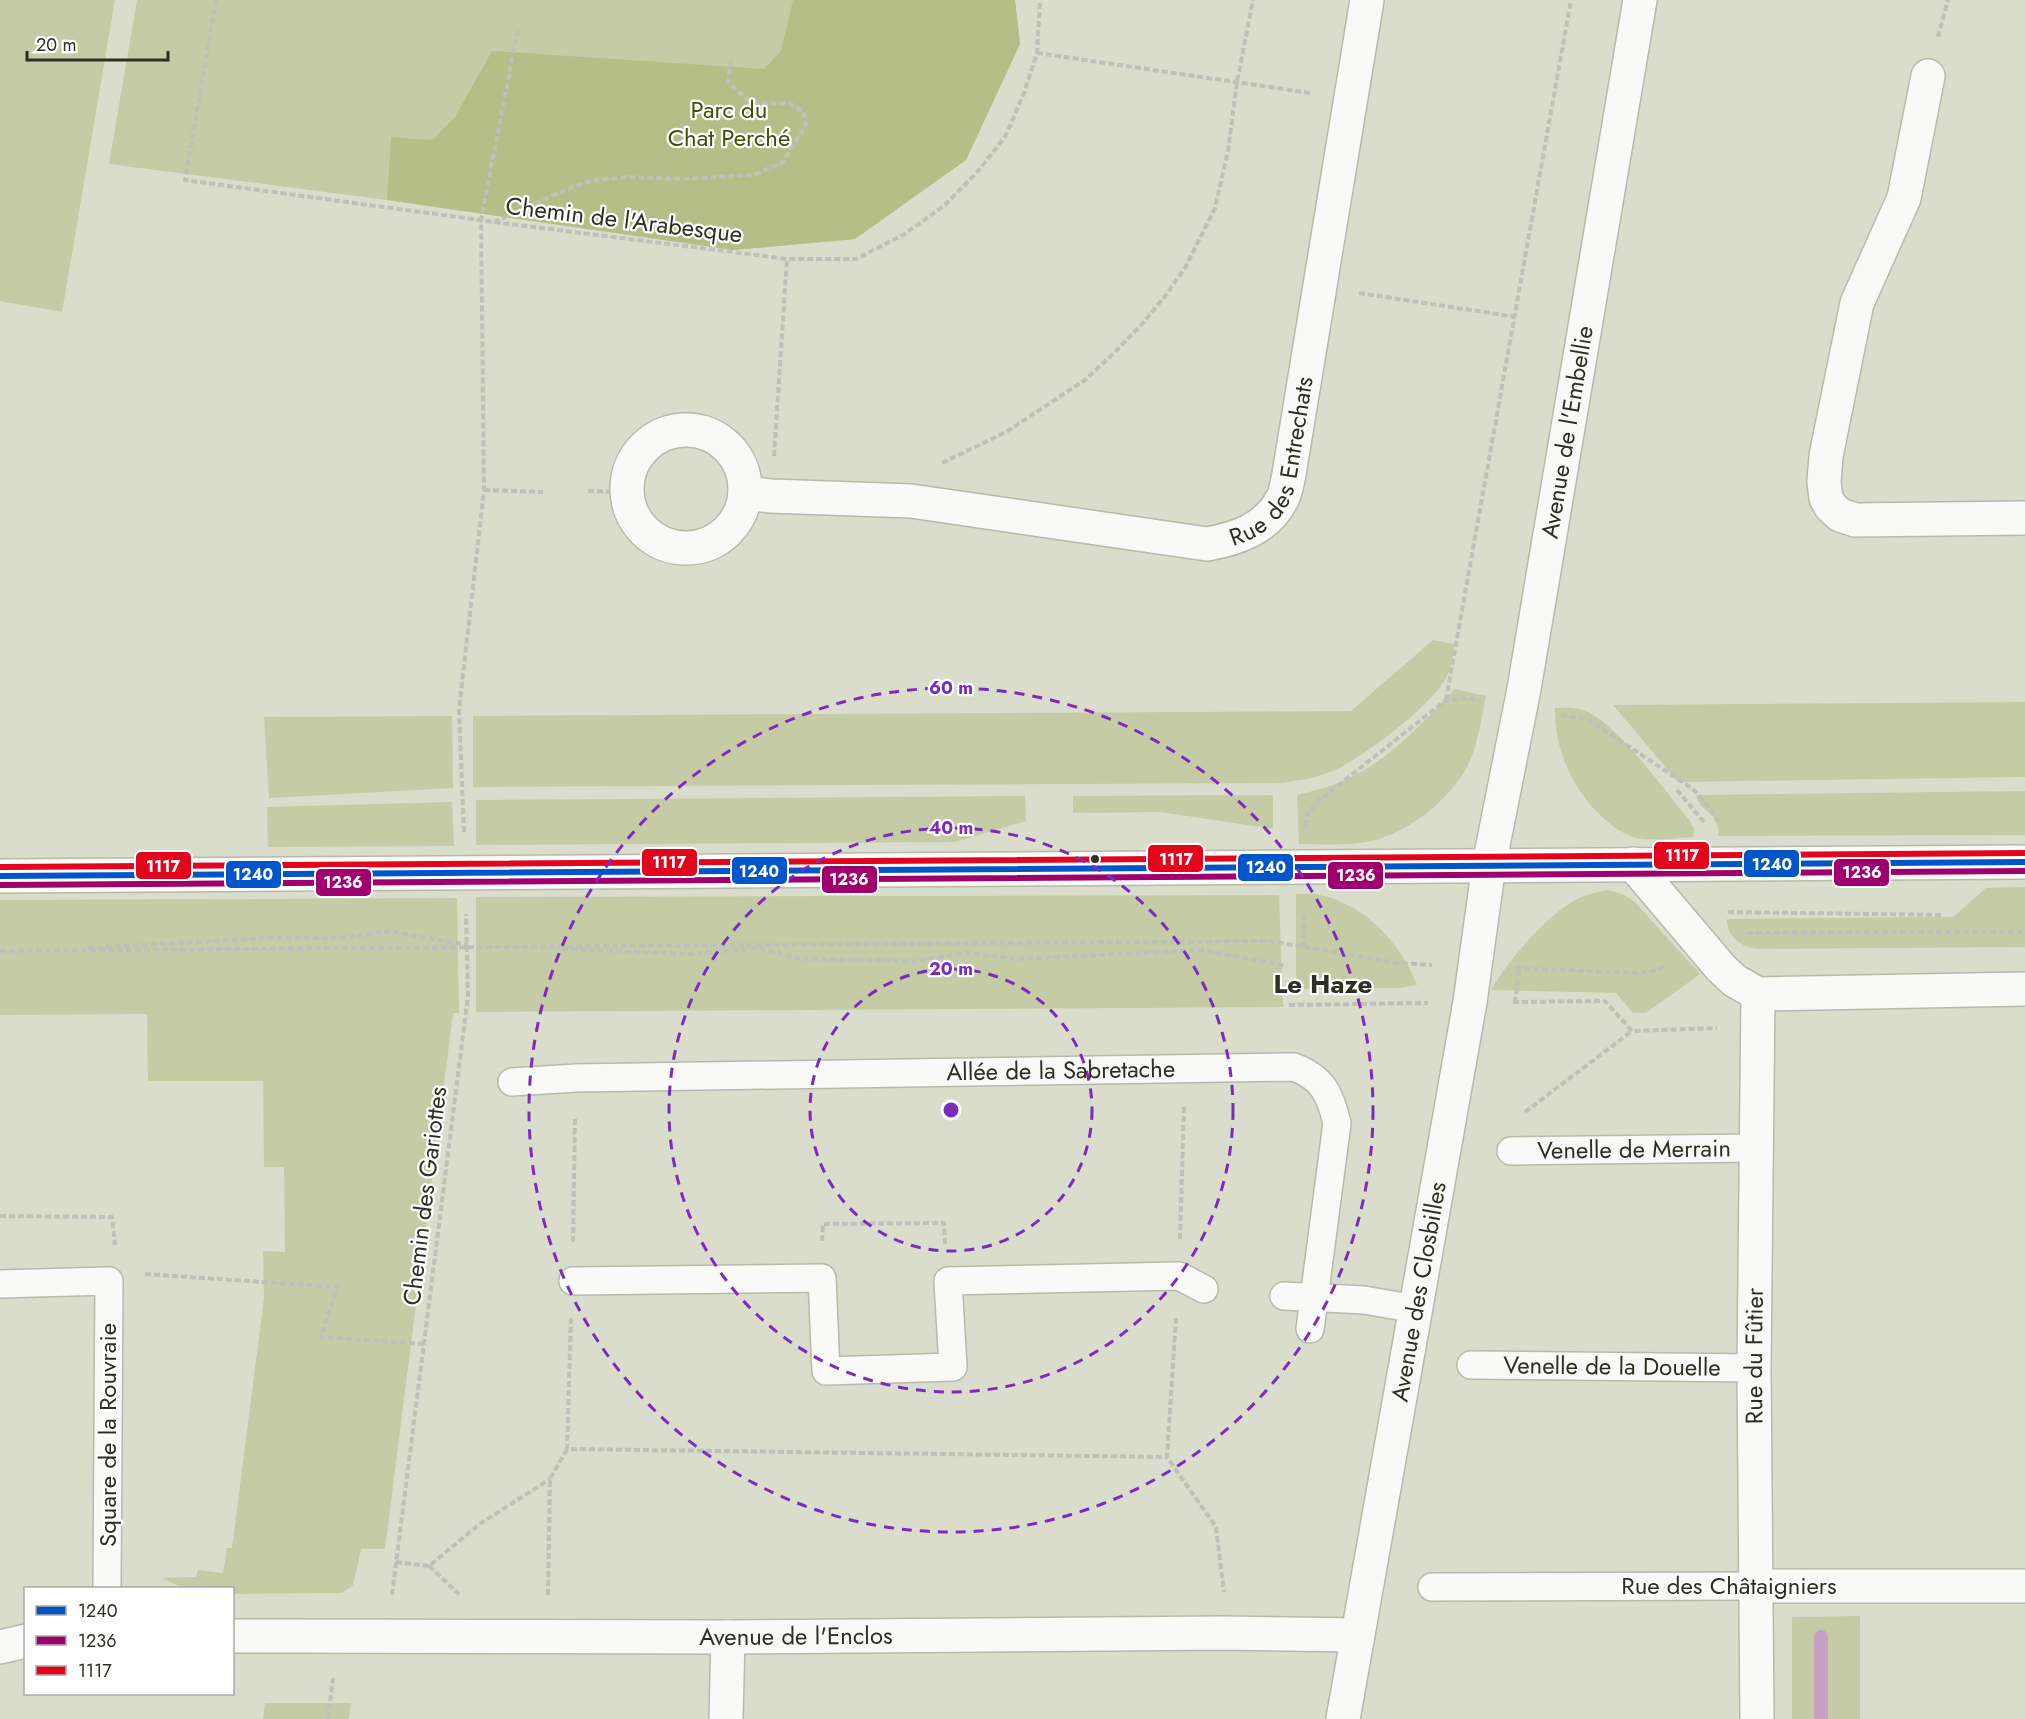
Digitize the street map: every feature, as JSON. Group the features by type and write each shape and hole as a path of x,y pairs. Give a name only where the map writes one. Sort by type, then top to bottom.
{"street":[{"name":"Rue des Entrechats","path":"758,494 911,501 1207,544 1246,534 1264,522 1282,501 1289,474 1367,0"},
{"name":"Avenue de l'Embellie","path":"1490,865 1524,689 1640,0"},
{"path":"1928,76 1905,198 1857,303 1826,456 1824,482 1826,498 1840,515 1855,520 2025,518"},
{"path":"0,876 2025,862"},
{"path":"1633,864 1720,968 1735,981 1758,994 2025,989"},
{"name":"Avenue des Closbilles","path":"1343,1719 1470,1002 1490,865"},
{"name":"Rue du Fûtier","path":"1757,1719 1754,1368 1758,994"},
{"name":"Rue des Châtaigniers","path":"1756,1586 2025,1586"},
{"name":"Avenue de l'Enclos","path":"234,1636 728,1637 1223,1633 1358,1635"},
{"path":"726,1719 728,1637"},
{"path":"0,1647 24,1641"}],"lane":[{"name":"Allée de la Sabretache","path":"512,1082 576,1078 1294,1067 1309,1073 1321,1083 1332,1105 1337,1123 1310,1329"},
{"name":"Venelle de Merrain","path":"1511,1151 1756,1148"},
{"path":"0,1284 113,1276"},
{"name":"Square de la Rouvraie","path":"107,1587 113,1276"},
{"path":"573,1281 822,1278 826,1371 953,1367 948,1281 1179,1276 1204,1289"},
{"path":"1284,1296 1364,1300 1416,1309"},
{"name":"Venelle de la Douelle","path":"1471,1365 1754,1368"},
{"name":"Rue des Châtaigniers","path":"1432,1587 1756,1586"}],"path":[{"path":"216,0 185,180 481,220 518,28"},
{"name":"Chemin de l'Arabesque","path":"463,796 459,710 484,490 481,220 787,259 856,259 903,235 945,205 980,169 1006,135 1024,93 1037,53 1040,0"},
{"path":"911,501 938,465 1006,432 1086,380 1113,354 1166,295 1186,266 1215,208 1228,151 1237,82 1253,0"},
{"path":"1446,700 1516,318 1570,0"},
{"path":"1037,53 1351,99"},
{"path":"494,222 567,189 595,180 627,177 681,179 754,175 783,162 806,125 803,111 789,103 767,104 747,100 728,81 731,61"},
{"path":"758,494 787,259"},
{"path":"1319,286 1516,318"},
{"path":"484,490 543,492"},
{"path":"588,491 628,492"},
{"path":"1677,790 1697,812 1705,825"},
{"name":"Chemin des Gariottes","path":"392,1599 468,996 463,796"},
{"path":"1724,912 1943,915"},
{"path":"0,952 266,938 340,938 389,931 466,946"},
{"path":"511,947 1269,941 1398,963 1637,973 1653,971 1737,934 2025,932"},
{"path":"29,951 466,946 691,954 759,948 801,958 916,961 966,953 1017,959 1203,950 1287,966"},
{"path":"1289,1005 1605,1001 1632,1031"},
{"path":"1519,1116 1632,1031 1719,1028"},
{"path":"1185,1069 1179,1276 1167,1457 1216,1527 1225,1597"},
{"path":"429,1566 481,1523 550,1479 567,1449 573,1281 576,1078"},
{"path":"0,1216 112,1217 113,1276 337,1287 321,1337 424,1344"},
{"path":"822,1278 823,1224 944,1222 948,1281"},
{"path":"567,1449 1167,1457"},
{"path":"548,1598 550,1479"},
{"path":"396,1563 429,1566 464,1599"},
{"path":"328,1719 333,1668"}],"green space":[{"path":"0,0 115,0 62,312 0,301"},
{"name":"Parc du Chat Perché","path":"137,0 1015,0 1020,44 966,160 855,239 733,250 387,200 109,164"},
{"path":"793,0 1015,0 1020,44 966,160 855,239 733,250 387,200 391,137 433,140 455,117 492,51 764,69 781,51"},
{"path":"1433,640 1454,644 1453,653 1445,680 1425,704 1379,743 1348,763 1322,775 1282,783 473,787 473,716 1351,711"},
{"path":"1455,689 1486,696 1471,759 1459,779 1439,803 1414,822 1386,837 1363,843 1299,844 1297,795 1339,782 1360,773 1375,763 1404,740"},
{"path":"2025,702 2025,777 1678,782 1613,705"},
{"path":"1555,708 1582,710 1595,716 1624,741 1690,821 1694,829 1693,837 1643,839 1628,835 1601,816 1581,793 1567,767 1558,739"},
{"path":"452,716 453,788 269,798 264,717"},
{"path":"2025,791 2025,835 1718,836 1716,821 1701,806 1696,795"},
{"path":"1273,795 1273,829 1161,812 1073,813 1073,796"},
{"path":"1025,796 1026,821 955,842 476,845 476,800"},
{"path":"452,802 454,846 268,847 267,807"},
{"path":"2025,887 2025,947 1757,949 1736,940 1727,925 1727,919 1953,917 1986,888"},
{"path":"1608,890 1634,901 1700,974 1646,1013 1633,1013 1616,993 1491,990 1517,953 1553,916 1577,899"},
{"path":"1296,894 1317,894 1336,900 1366,917 1379,928 1402,955 1417,985 1398,988 1296,989"},
{"path":"1279,895 1283,1007 476,1012 476,897"},
{"path":"457,898 459,1013 453,1013 385,1549 361,1549 353,1585 342,1593 234,1594 234,1587 182,1587 161,1578 196,1577 198,1570 223,1573 227,1548 232,1548 264,1298 263,1251 285,1252 284,1167 264,1167 263,1081 148,1081 147,1014 0,1015 0,900"},
{"path":"1860,1616 1860,1719 1792,1719 1792,1617"},
{"path":"265,1703 351,1703 349,1719 263,1719"}],"waterway":[{"path":"1821,1637 1821,1719"}],"transit line":[{"name":"1117","path":"0,867 2025,853"},
{"name":"1240","path":"0,876 2025,862"},
{"name":"1236","path":"0,885 2025,871"}],"district":[{"name":"Le Haze","path":"1323,984"}]}
